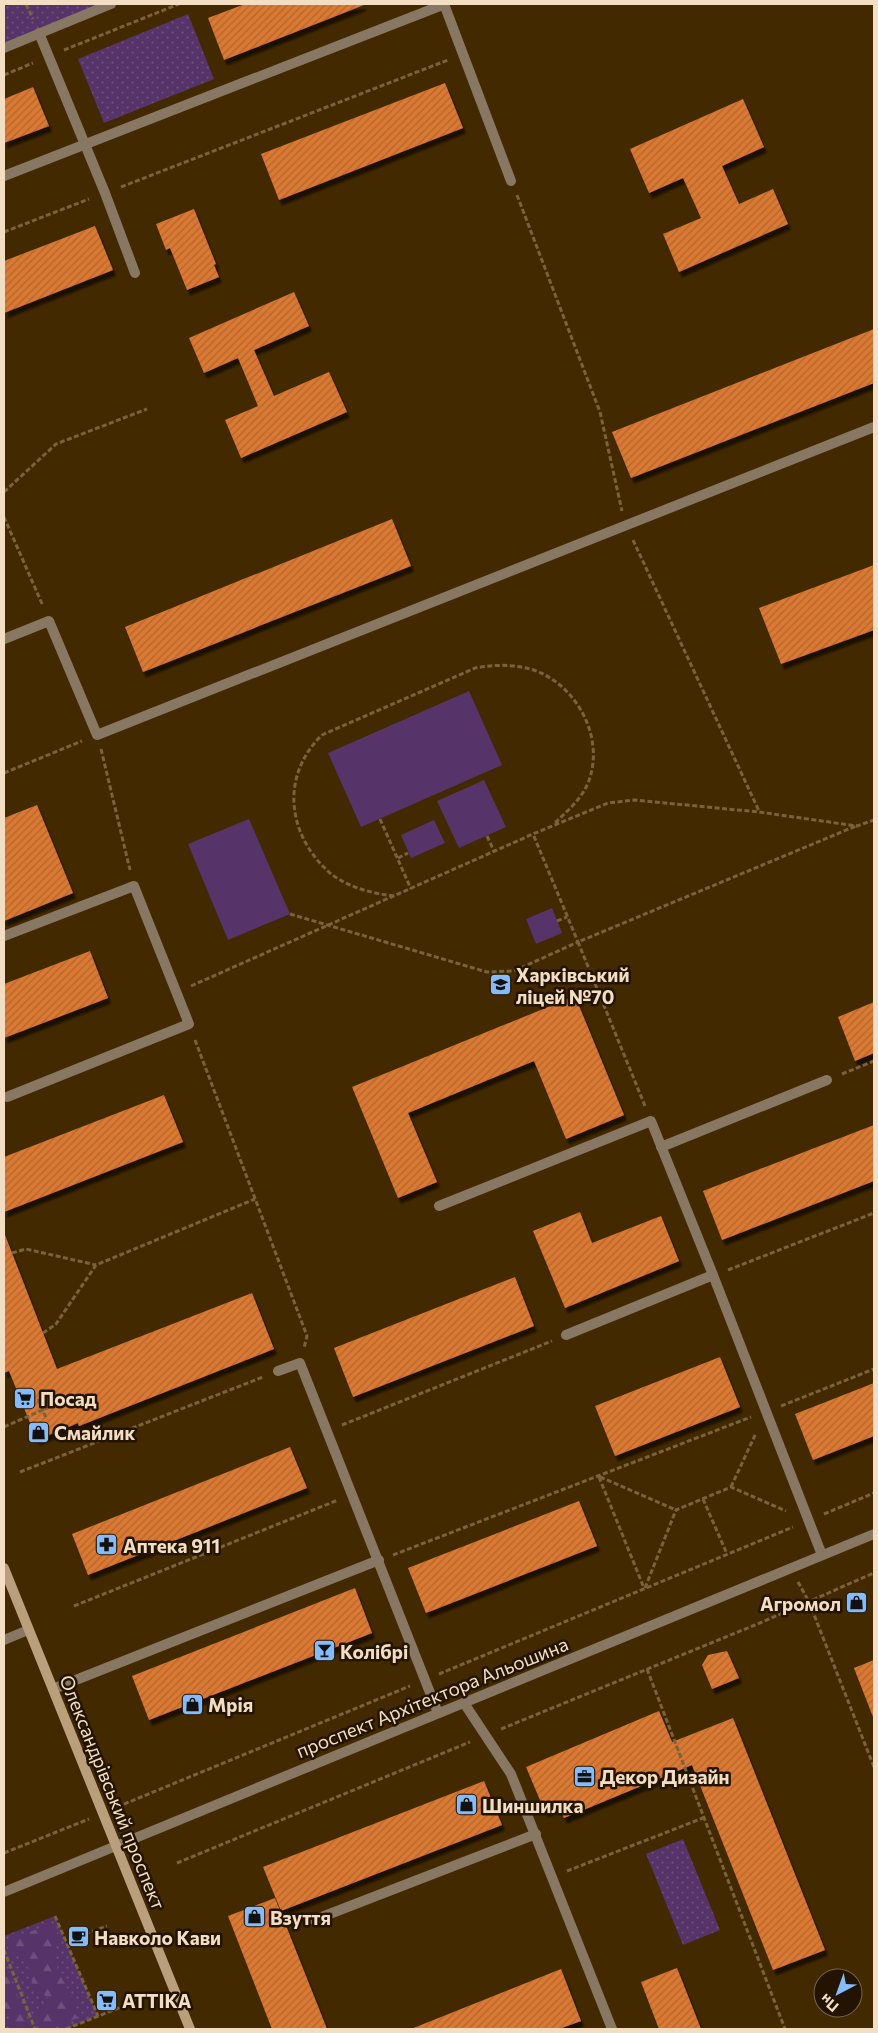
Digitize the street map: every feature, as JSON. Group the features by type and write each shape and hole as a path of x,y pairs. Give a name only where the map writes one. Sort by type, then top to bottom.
{"main road":[{"name":"Олександрівський проспект","path":"4,1568 190,2029"}],"street":[{"path":"4,48 111,4"},
{"path":"4,176 444,4 511,181"},
{"path":"39,33 105,193 135,274"},
{"path":"4,638 49,621 97,735 874,427"},
{"path":"4,936 134,886 189,1024 7,1097"},
{"path":"661,1147 827,1080"},
{"path":"439,1206 651,1121 822,1555"},
{"path":"566,1335 713,1275"},
{"path":"278,1371 300,1363 438,1713"},
{"name":"проспект Архітектора Альошина","path":"4,1892 874,1534"},
{"path":"52,1689 378,1560"},
{"path":"4,1640 28,1630"},
{"path":"464,1703 511,1774 612,2029"},
{"path":"314,1920 536,1834"}],"path":[{"path":"4,75 179,4"},
{"path":"4,232 463,54"},
{"path":"511,181 600,412 626,525 759,812"},
{"path":"4,492 56,444 146,409"},
{"path":"4,517 49,621"},
{"path":"395,896 367,892 348,884 330,872 305,841 297,821 292,800 295,780 312,744 322,734 475,668 495,664 538,672 557,682 574,700 589,726 594,746 594,765 587,785 576,802 552,826"},
{"path":"4,773 97,735 134,886"},
{"path":"177,992 494,851 608,803 634,800 759,812 857,826"},
{"path":"380,819 411,888"},
{"path":"290,914 487,972 514,971 578,942 874,820"},
{"path":"533,834 651,1121"},
{"path":"488,836 494,851"},
{"path":"398,858 408,853"},
{"path":"557,921 567,917"},
{"path":"189,1024 307,1336 300,1363"},
{"path":"827,1080 874,1061"},
{"path":"43,1333 56,1324 96,1265 255,1199"},
{"path":"713,1275 874,1214"},
{"path":"12,1253 26,1248 96,1265"},
{"path":"327,1431 566,1335"},
{"path":"378,1560 599,1477 874,1368"},
{"path":"20,1472 278,1371"},
{"path":"38,1399 47,1420"},
{"path":"4,1427 68,1399"},
{"path":"599,1477 676,1510 731,1487 766,1412"},
{"path":"599,1477 644,1589"},
{"path":"731,1487 808,1520"},
{"path":"4,1853 874,1493"},
{"path":"74,1606 352,1494"},
{"path":"703,1499 727,1554"},
{"path":"644,1589 676,1510"},
{"path":"790,1568 810,1602 874,1767"},
{"path":"177,1864 810,1602 874,1573"},
{"path":"647,1669 785,2029"},
{"path":"553,1876 703,1818"},
{"path":"55,1916 98,2016"},
{"path":"85,1934 107,1926"},
{"path":"4,1950 35,2029"},
{"path":"66,2029 136,2001"}],"green space":[{"path":"4,4 111,4 4,48"},
{"path":"188,14 214,79 104,123 78,59"},
{"path":"469,691 502,765 361,827 328,753"},
{"path":"484,780 506,827 459,848 437,801"},
{"path":"249,819 290,914 228,940 188,844"},
{"path":"434,820 445,843 411,858 401,835"},
{"path":"552,908 562,933 536,944 526,919"},
{"path":"683,1839 720,1930 683,1945 646,1854"},
{"path":"55,1916 98,2016 66,2029 4,2029 4,1936"},
{"path":"54,1923 61,1939 55,1942 53,1947 58,1971 75,2003 77,2018 49,2029 40,2029 34,2015 52,2003 35,1986 26,1961 18,1955 10,1953 5,1941"},
{"path":"4,1963 31,2029 12,2029 4,2005"}],"building":[{"path":"245,4 364,5 224,60 208,18"},
{"path":"445,83 463,128 279,200 261,154"},
{"path":"33,87 49,126 4,143 4,99"},
{"path":"743,99 764,147 722,166 739,204 773,189 788,224 679,272 663,234 701,218 683,178 649,193 630,149"},
{"path":"194,209 216,264 214,265 219,277 187,290 170,248 166,250 156,224"},
{"path":"95,226 113,270 4,313 4,261"},
{"path":"294,292 309,326 254,350 274,396 329,372 347,412 241,458 225,420 258,406 238,358 204,373 189,338"},
{"path":"874,329 874,383 631,478 612,432"},
{"path":"392,519 411,566 143,672 125,627"},
{"path":"874,565 874,630 781,664 759,608"},
{"path":"37,805 73,893 4,921 4,818"},
{"path":"90,951 108,998 4,1038 4,984"},
{"path":"575,996 624,1115 566,1139 534,1061 408,1113 437,1182 398,1198 352,1087"},
{"path":"874,1002 874,1053 855,1061 838,1017"},
{"path":"164,1095 183,1142 4,1212 4,1157"},
{"path":"874,1125 874,1181 722,1240 703,1191"},
{"path":"580,1212 592,1243 661,1216 679,1261 565,1308 533,1231"},
{"path":"4,1235 57,1369 252,1293 274,1349 79,1426 78,1423 37,1440 9,1371 4,1373"},
{"path":"515,1277 534,1326 353,1397 334,1348"},
{"path":"720,1357 740,1407 615,1456 595,1406"},
{"path":"874,1383 874,1436 813,1460 795,1414"},
{"path":"290,1447 307,1488 88,1575 72,1534"},
{"path":"579,1501 597,1546 426,1613 408,1568"},
{"path":"355,1588 372,1633 149,1720 132,1676"},
{"path":"727,1651 739,1678 712,1689 702,1665 708,1655"},
{"path":"874,1660 874,1717 873,1717 854,1668"},
{"path":"659,1711 672,1742 733,1718 825,1950 773,1970 692,1765 564,1818 558,1806 545,1812 526,1767"},
{"path":"484,1781 502,1825 281,1911 263,1867"},
{"path":"275,1898 327,2029 272,2029 270,2024 228,1916"},
{"path":"677,1968 701,2029 659,2029 641,1982"},
{"path":"561,1969 581,2021 559,2029 411,2029"}],"place":[{"name":"Харківський ліцей №70","path":"500,985"},
{"name":"Посад","path":"24,1398"},
{"name":"Смайлик","path":"38,1432"},
{"name":"Аптека 911","path":"107,1545"},
{"name":"Агромол","path":"857,1603"},
{"name":"Колібрі","path":"324,1651"},
{"name":"Мрiя","path":"192,1704"},
{"name":"Декор Дизайн","path":"584,1776"},
{"name":"Шиншилка","path":"466,1805"},
{"name":"Взуття","path":"254,1917"},
{"name":"Навколо Кави","path":"78,1937"},
{"name":"АТТІКА","path":"106,2000"}]}
